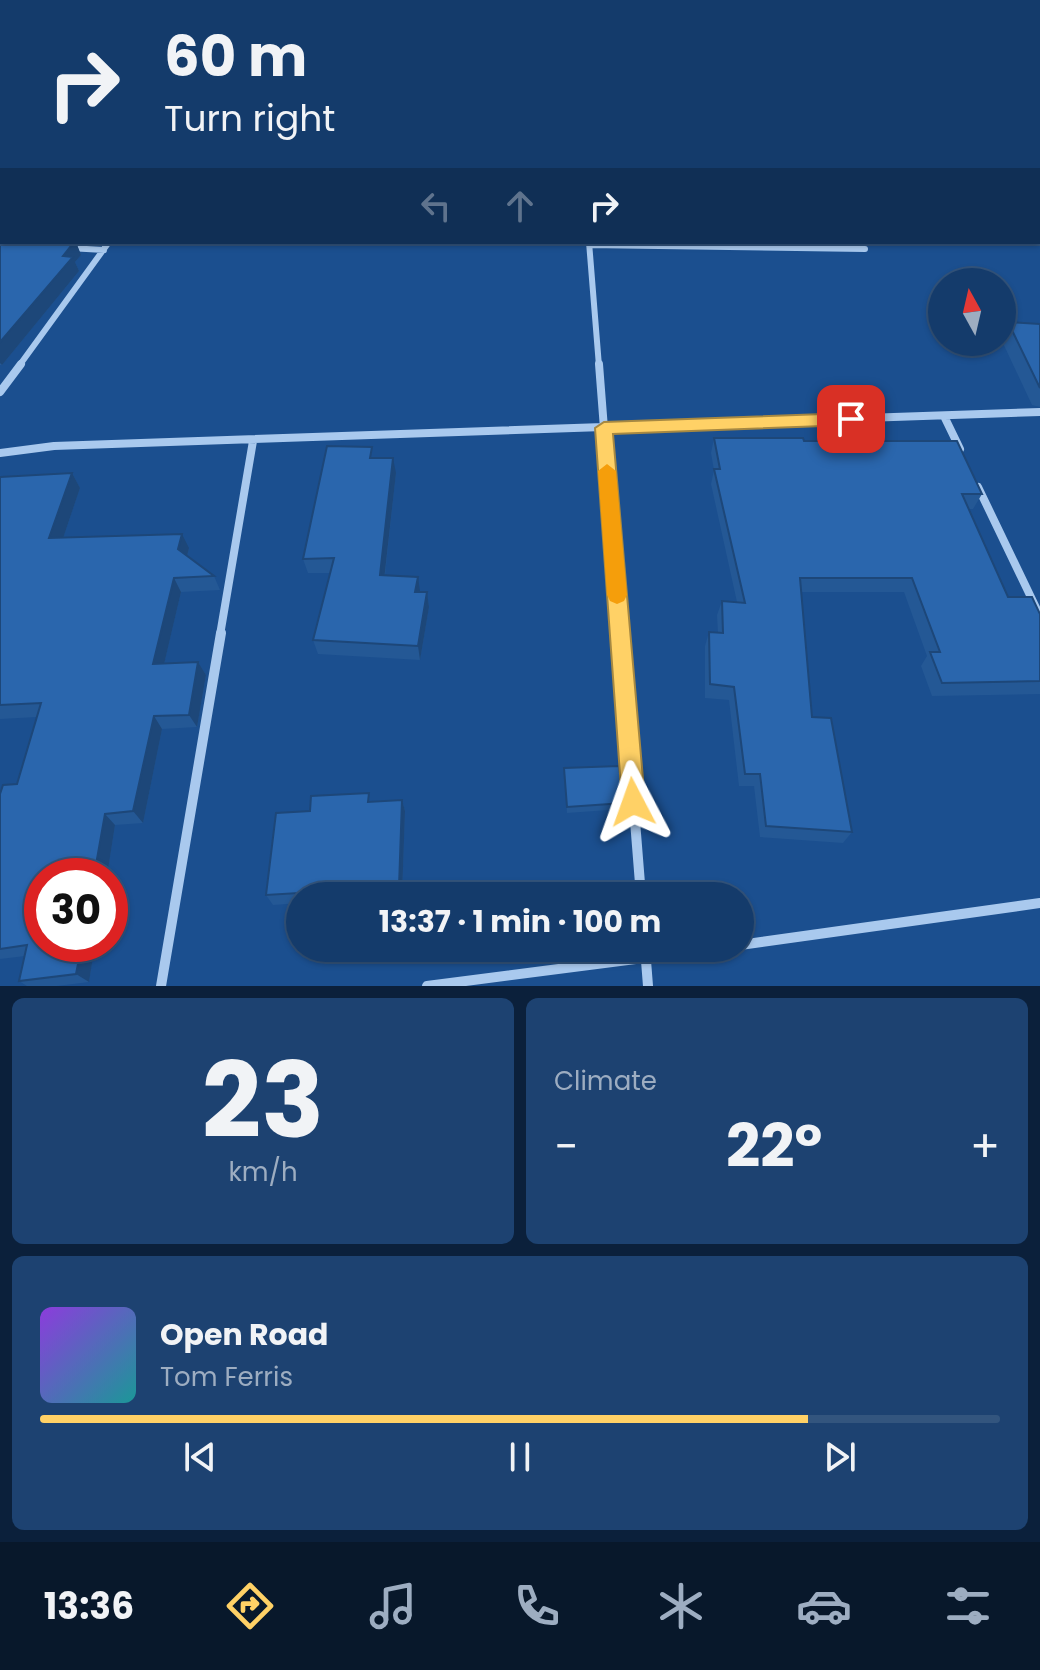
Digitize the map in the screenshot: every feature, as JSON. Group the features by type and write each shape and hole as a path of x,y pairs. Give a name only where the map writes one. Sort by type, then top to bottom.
{"street":[{"path":"0,392 108,244"},
{"path":"640,882 589,244 865,249"},
{"path":"59,248 104,250"},
{"path":"0,453 54,446 1040,412"},
{"path":"944,416 965,459"},
{"path":"161,986 253,441"},
{"path":"972,473 1040,616"},
{"path":"754,943 1040,903"},
{"path":"427,986 586,962"},
{"path":"646,962 648,986"}],"building":[{"path":"0,244 72,244 63,256 73,257 0,342"},
{"path":"1016,322 1040,324 1040,388 1016,338"},
{"path":"714,438 957,441 982,494 962,494 1008,597 1032,597 1040,614 1040,681 942,683 930,652 940,652 912,578 800,578 812,717 831,718 852,832 766,826 760,774 745,774 734,687 710,684 709,632 723,633 722,601 745,603 714,469 720,469"},
{"path":"327,446 372,447 370,458 393,458 380,575 418,577 415,592 427,592 418,646 313,640 334,558 303,559"},
{"path":"72,473 49,538 182,534 178,549 214,576 174,578 153,664 198,662 189,715 154,716 133,811 105,814 97,858 24,858 24,945 0,949 0,794 3,785 17,784 41,703 0,705 0,477"},
{"path":"619,766 624,803 567,807 564,768"},
{"path":"369,793 368,802 402,800 399,882 286,882 286,894 266,895 276,813 310,811 311,796"},
{"path":"24,958 24,962 78,962 76,974 19,981"}],"slow traffic":[{"path":"607,471 617,595"}],"route":[{"path":"633,802 604,428 851,419"}]}
